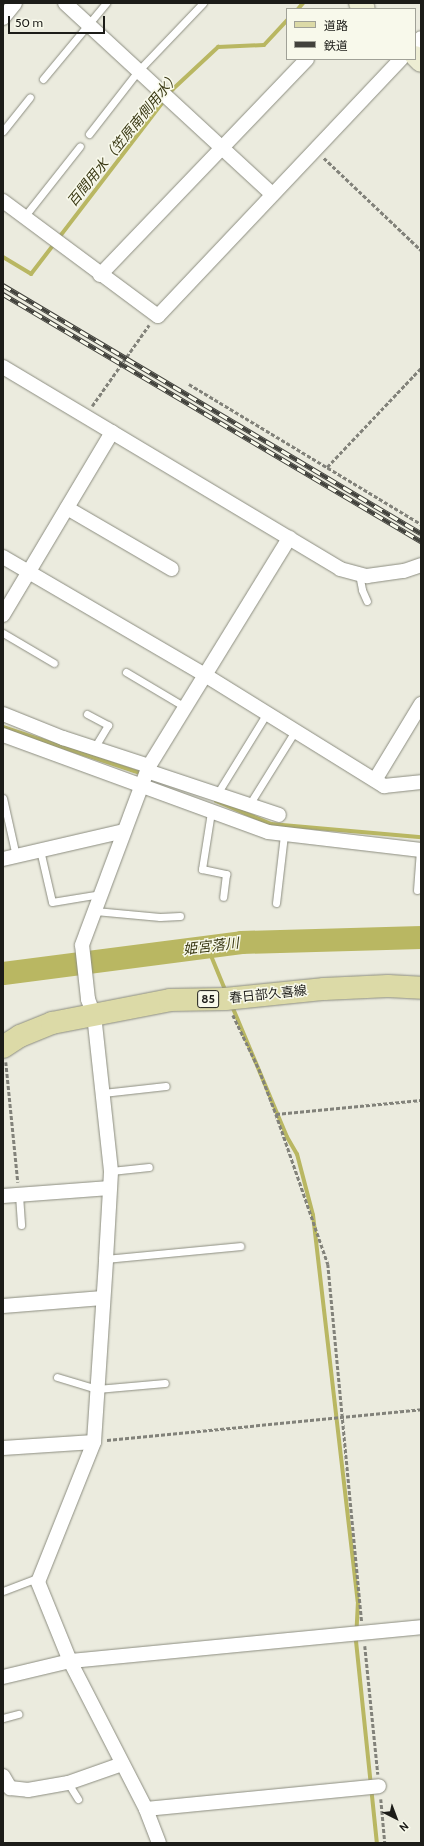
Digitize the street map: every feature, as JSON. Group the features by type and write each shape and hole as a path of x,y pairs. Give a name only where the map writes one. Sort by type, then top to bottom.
{"main road":[{"name":"春日部久喜線","path":"4,1046 20,1036 91,1007 170,1000 224,999 324,989 388,986 421,988"}],"street":[{"path":"3,18 15,3"},
{"path":"65,3 272,194"},
{"path":"100,275 306,60"},
{"path":"3,201 100,275 158,316 400,60"},
{"path":"3,367 340,569 367,576 404,571 421,565"},
{"path":"3,615 112,432"},
{"path":"67,508 172,569"},
{"path":"159,1843 146,1809 70,1661 38,1582 94,1442 111,1171 103,1093 82,945 148,769 289,538"},
{"path":"3,557 205,675 384,786 421,782"},
{"path":"375,780 421,704"},
{"path":"3,714 148,769 279,815"},
{"path":"3,735 268,832 421,850"},
{"path":"9,857 124,831"},
{"path":"3,1196 110,1188"},
{"path":"3,1306 103,1298"},
{"path":"3,1448 94,1442"},
{"path":"3,1677 70,1661 421,1626"},
{"path":"3,1776 6,1784 14,1790 28,1790 68,1783 122,1764"},
{"path":"146,1809 379,1786"}],"lane":[{"path":"43,79 87,24 106,3"},
{"path":"89,134 138,71 203,3"},
{"path":"3,131 30,97"},
{"path":"24,217 80,146"},
{"path":"359,574 362,590 368,600"},
{"path":"3,633 54,663"},
{"path":"126,672 185,707"},
{"path":"217,794 267,713"},
{"path":"87,714 108,725 94,748"},
{"path":"249,805 295,731"},
{"path":"3,798 9,857"},
{"path":"211,812 202,868 226,874 223,897"},
{"path":"276,903 284,835"},
{"path":"40,850 52,902 101,894"},
{"path":"417,890 421,850"},
{"path":"94,911 160,917 180,916"},
{"path":"103,1093 166,1086"},
{"path":"111,1171 149,1167"},
{"path":"19,1195 21,1225"},
{"path":"106,1259 240,1246"},
{"path":"57,1377 97,1389 165,1383"},
{"path":"3,1591 40,1577"},
{"path":"3,1718 18,1714"},
{"path":"68,1783 78,1799"}],"path":[{"path":"315,149 421,250"},
{"path":"86,416 142,332 158,316"},
{"path":"327,467 421,368"},
{"path":"189,384 421,524"},
{"path":"224,999 259,1069 328,1264 385,1843"},
{"path":"4,1046 19,1195"},
{"path":"276,1114 421,1100"},
{"path":"94,1442 421,1409"}],"waterway":[{"name":"百間用水（笠原南側用水）","path":"299,8 303,3"},
{"name":"百間用水（笠原南側用水）","path":"3,257 31,274 173,89 218,47 264,45 286,21"},
{"path":"3,727 143,774"},
{"path":"216,801 271,824 421,837"},
{"name":"姫宮落川","path":"3,973 241,942 421,937"},
{"path":"207,946 226,992"},
{"path":"232,1006 287,1137 297,1154 313,1215 358,1601 356,1641 377,1843"}],"railway":[{"path":"3,285 421,533"},
{"path":"3,294 421,541"}]}
